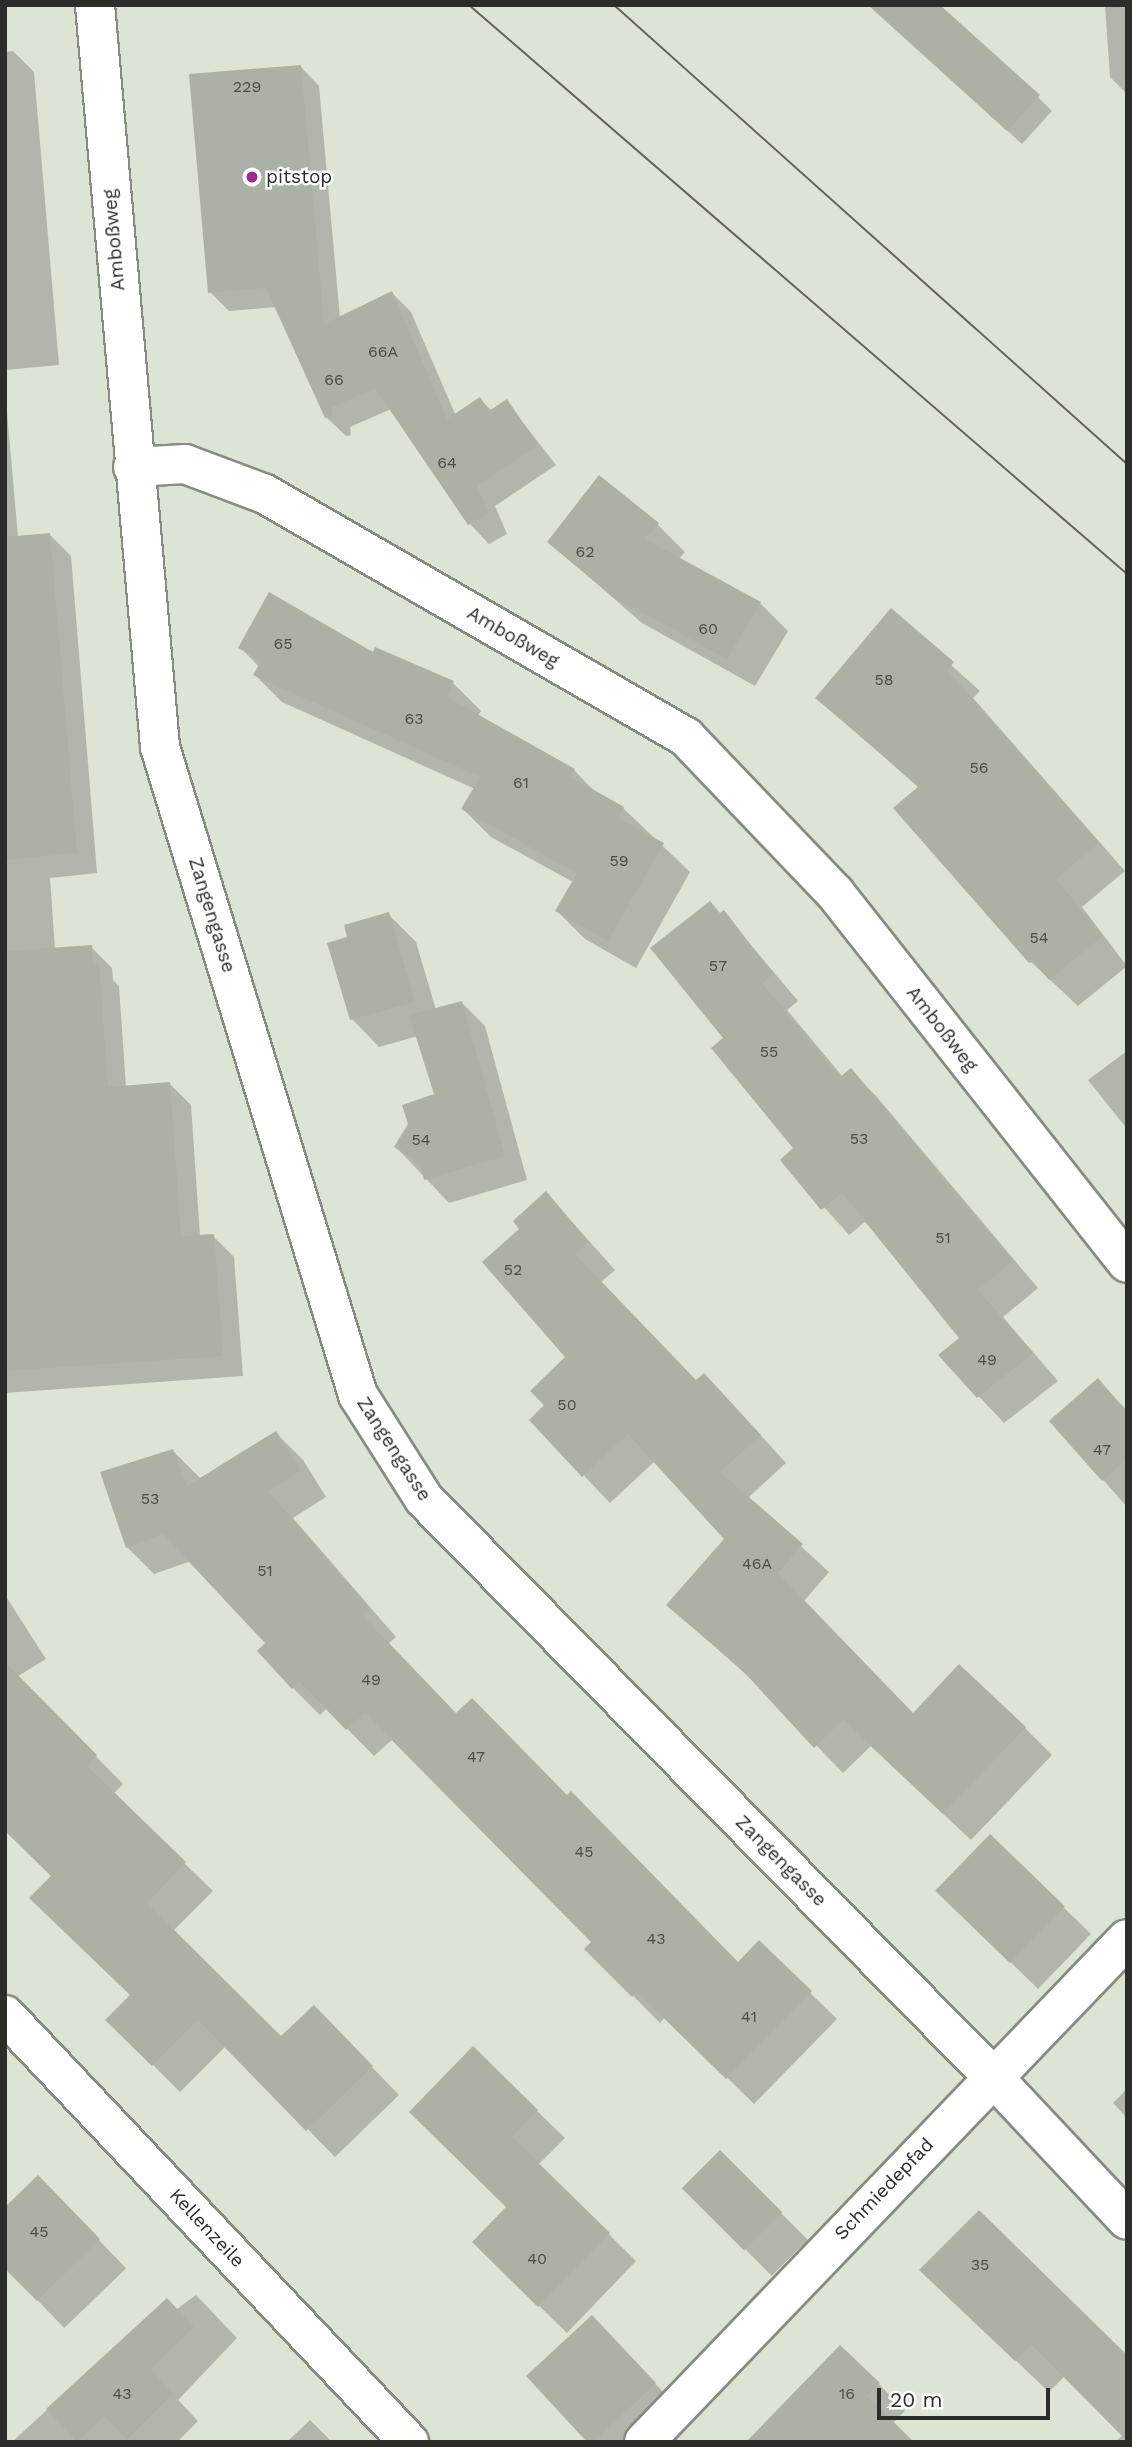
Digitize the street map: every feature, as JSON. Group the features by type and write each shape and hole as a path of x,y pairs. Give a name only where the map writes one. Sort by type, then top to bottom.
{"street":[{"name":"Amboßweg","path":"95,5 134,467 185,464 265,494 686,737 835,893 1127,1263"},
{"name":"Zangengasse","path":"134,467 160,747 358,1395 424,1499 992,2076 1127,2220"},
{"name":"Schmiedepfad","path":"645,2442 992,2076 1127,1939"},
{"name":"Kellenzeile","path":"5,2015 410,2442"}],"building":[{"path":"868,5 940,5 1040,95 1007,131"},
{"path":"301,65 324,324 392,291 447,419 480,397 489,411 507,399 538,445 477,486 489,514 468,525 375,388 331,408 332,416 325,418 266,288 208,293 189,74"},
{"path":"599,475 659,523 645,539 761,602 727,659 612,596 547,542"},
{"path":"50,533 77,853 5,860 5,537"},
{"path":"269,592 373,652 375,647 454,681 447,697 575,769 571,777 624,807 618,818 664,843 608,941 555,911 577,873 461,809 480,777 253,675 261,661 238,648"},
{"path":"891,608 954,662 947,670 1099,843 1056,879 1103,936 1049,980 1033,961 1029,963 893,808 919,786 815,698"},
{"path":"710,901 720,913 724,910 773,974 762,983 840,1077 851,1068 1013,1261 978,1290 1033,1353 977,1398 938,1355 959,1338 842,1193 821,1210 780,1160 793,1148 711,1048 723,1038 650,948"},
{"path":"389,912 415,1002 350,1020 327,943 347,937 344,925"},
{"path":"92,945 93,963 99,963 108,1087 170,1082 181,1236 214,1234 223,1356 5,1371 5,951"},
{"path":"462,1001 505,1156 424,1180 420,1164 394,1147 408,1124 402,1105 434,1094 409,1015"},
{"path":"546,1191 589,1242 575,1254 696,1380 704,1373 761,1435 720,1472 803,1544 778,1573 913,1713 959,1664 1026,1727 943,1814 843,1720 814,1748 742,1670 666,1605 724,1539 628,1434 582,1477 529,1420 544,1405 530,1391 565,1357 482,1262 519,1229 513,1221"},
{"path":"1098,1378 1127,1412 1127,1459 1102,1481 1049,1421"},
{"path":"276,1431 301,1470 268,1491 370,1609 363,1616 456,1713 472,1698 567,1795 571,1791 738,1962 759,1940 812,1991 726,2079 637,1992 632,1997 584,1949 591,1942 365,1713 346,1730 299,1681 292,1689 257,1651 265,1643 163,1534 126,1548 100,1472 173,1449 187,1486"},
{"path":"5,1662 97,1755 87,1766 186,1862 147,1903 281,2036 314,2005 373,2066 306,2131 198,2020 152,2066 105,2020 130,1995 29,1898 51,1876 5,1831"},
{"path":"990,1834 1065,1906 1010,1963 935,1891"},
{"path":"473,2046 538,2110 512,2137 610,2233 538,2307 472,2242 506,2207 409,2112"},
{"path":"720,2150 782,2212 744,2250 682,2188"},
{"path":"38,2175 100,2239 37,2301 5,2269 5,2207"},
{"path":"979,2210 1127,2355 1127,2441 1031,2344 1015,2361 919,2270"},
{"path":"167,2298 194,2327 151,2369 173,2394 127,2440 104,2416 77,2442 46,2409"},
{"path":"592,2315 656,2383 593,2442 587,2442 526,2376"},
{"path":"840,2345 880,2383 867,2396 914,2442 746,2442"}],"tram line":[{"path":"469,5 1127,574"},
{"path":"614,5 1127,464"}],"place":[{"name":"pitstop","path":"252,177"}]}
